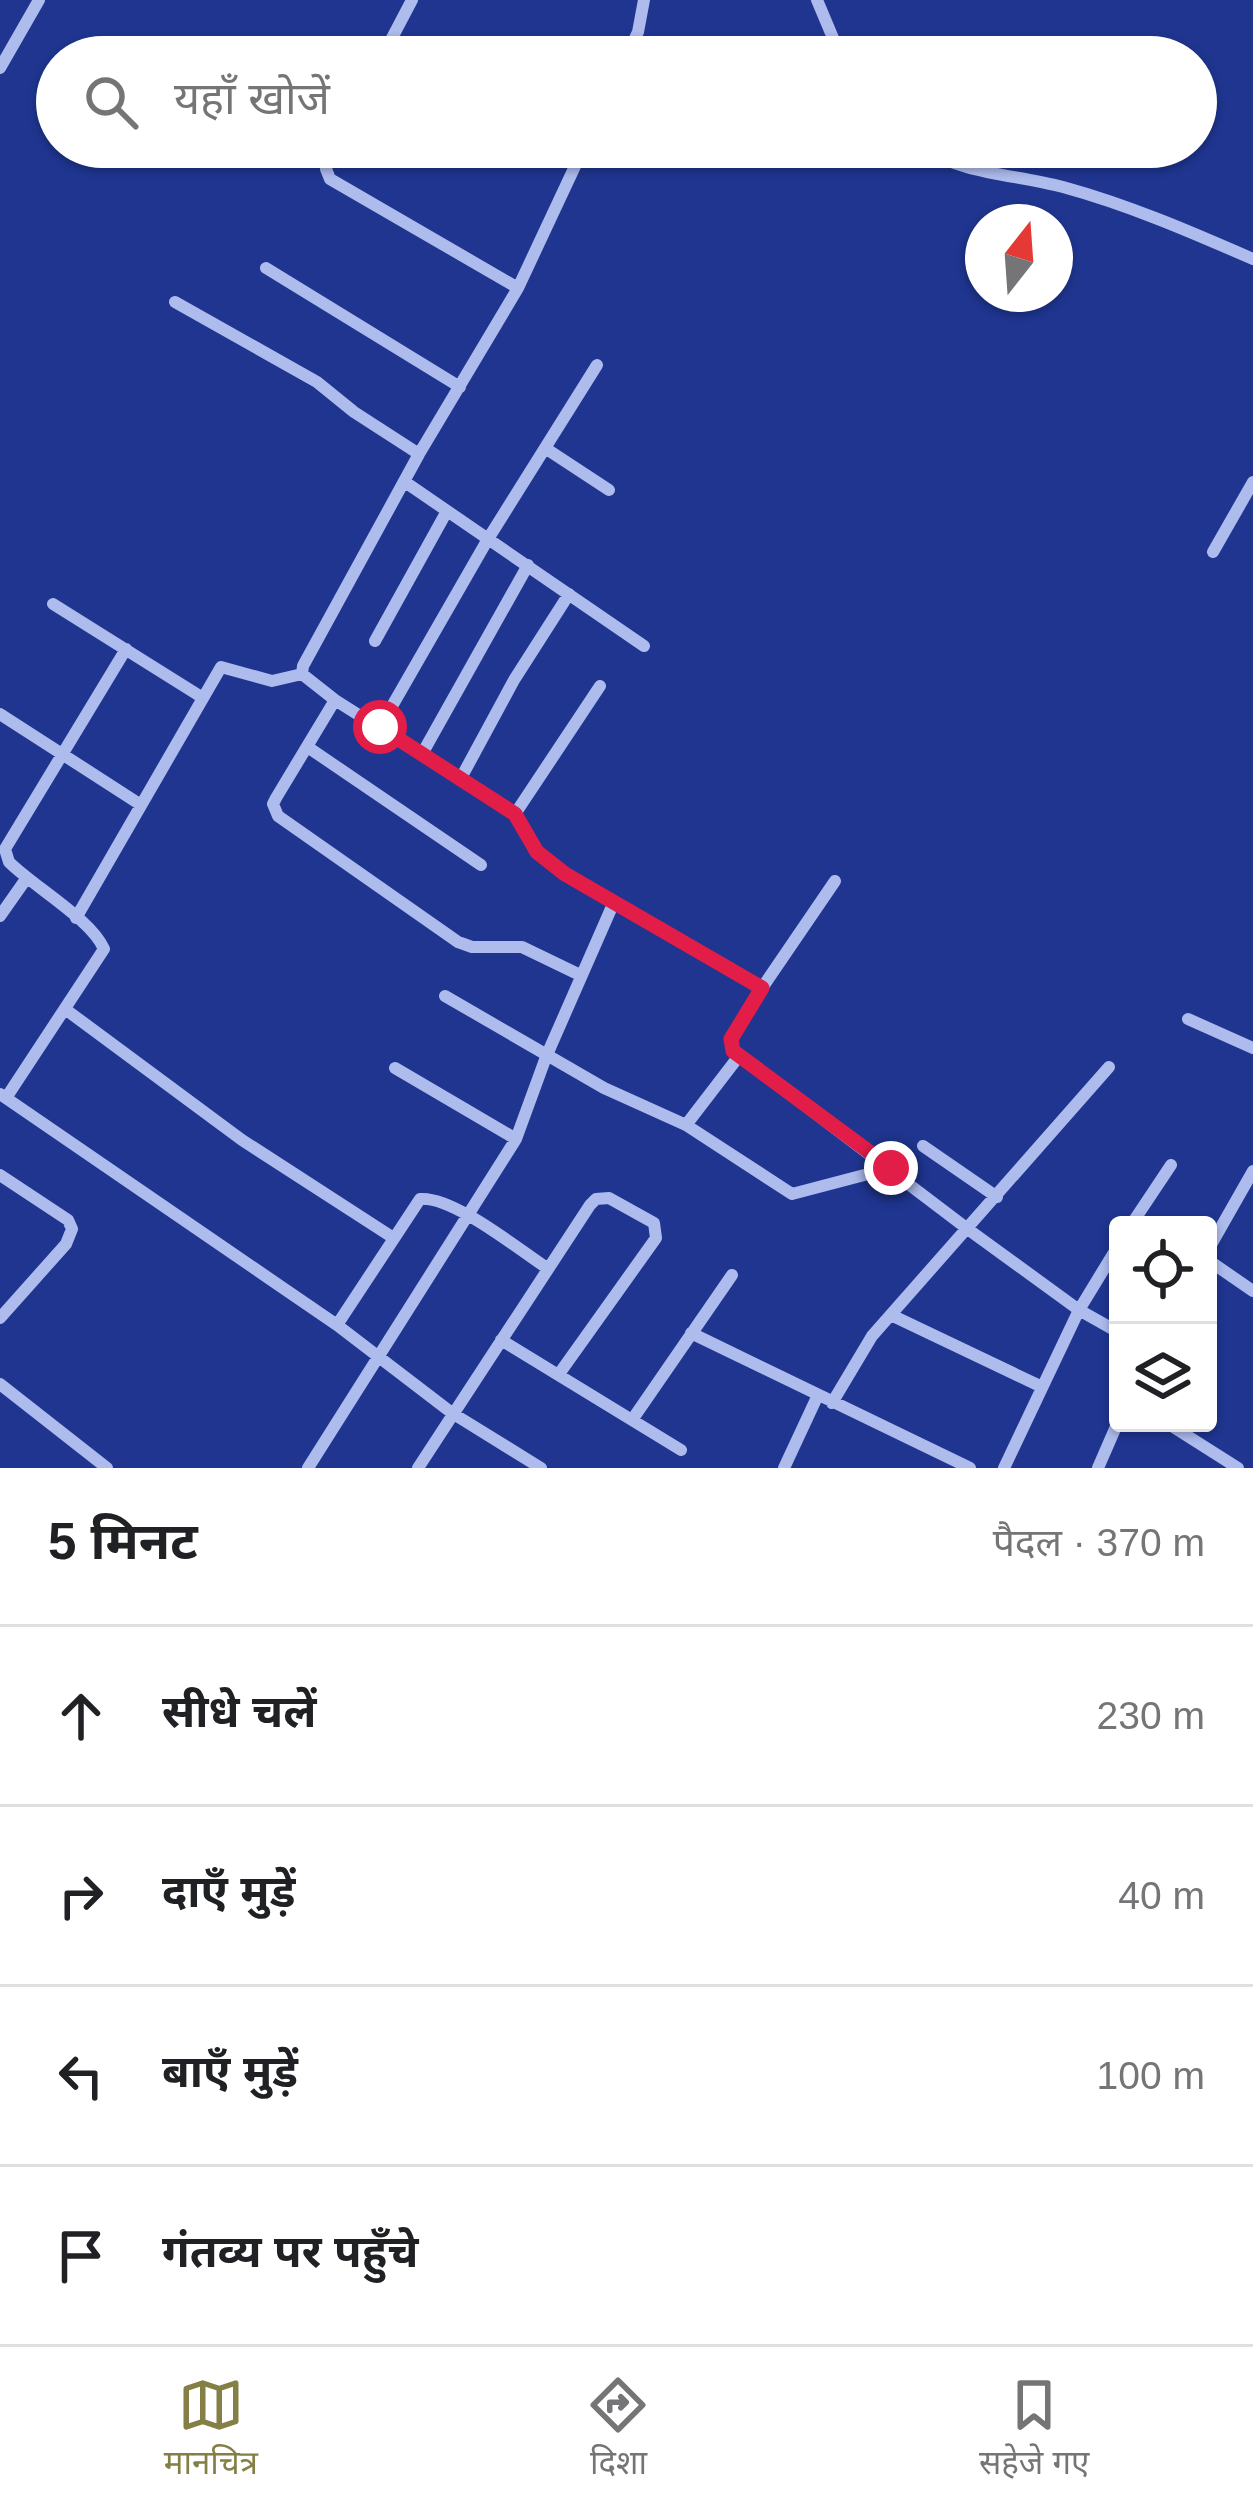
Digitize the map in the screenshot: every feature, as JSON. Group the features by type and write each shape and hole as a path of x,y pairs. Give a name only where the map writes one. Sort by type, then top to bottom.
{"street":[{"path":"0,68 39,0"},
{"path":"393,36 412,0"},
{"path":"636,36 644,0"},
{"path":"817,0 832,36"},
{"path":"326,168 330,179 518,288"},
{"path":"302,674 302,665 419,454 518,288 574,168"},
{"path":"970,168 1060,186 1127,207 1253,259"},
{"path":"266,268 460,387"},
{"path":"176,302 317,382 419,454"},
{"path":"380,727 488,539 598,365"},
{"path":"545,448 609,490"},
{"path":"405,482 644,646"},
{"path":"1213,552 1253,482"},
{"path":"375,641 447,511"},
{"path":"422,754 529,565"},
{"path":"461,778 514,680 569,594"},
{"path":"53,604 203,698"},
{"path":"126,649 5,849 9,862 101,941 104,950 3,1096 337,1325 452,1413 541,1468"},
{"path":"76,918 224,666 272,681 302,674"},
{"path":"302,674 335,700 515,814 537,852 549,862 762,988"},
{"path":"515,814 599,686"},
{"path":"335,700 273,804 278,816 458,942 472,947 522,947 580,975"},
{"path":"0,714 141,805"},
{"path":"309,748 481,866"},
{"path":"0,916 26,879"},
{"path":"835,881 731,1039 733,1051 969,1230 1109,1327"},
{"path":"308,1468 515,1139 614,902"},
{"path":"445,996 546,1057 686,1125 792,1194 891,1168"},
{"path":"65,1009 242,1140 392,1237"},
{"path":"1188,1019 1253,1048"},
{"path":"686,1125 740,1056"},
{"path":"832,1403 872,1336 1109,1067"},
{"path":"395,1068 515,1139"},
{"path":"923,1146 997,1196"},
{"path":"1137,1216 1171,1166"},
{"path":"1217,1235 1252,1177"},
{"path":"0,1199 6,1179 68,1220 72,1229 65,1244 0,1318"},
{"path":"337,1325 420,1198 469,1217 548,1268"},
{"path":"418,1468 596,1199 609,1198 654,1223 657,1230 559,1374"},
{"path":"1004,1468 1040,1386 1109,1261"},
{"path":"1217,1266 1253,1291"},
{"path":"632,1420 732,1275"},
{"path":"891,1315 1040,1386"},
{"path":"691,1333 970,1468"},
{"path":"501,1340 681,1450"},
{"path":"0,1384 107,1468"},
{"path":"784,1468 818,1396"},
{"path":"1098,1468 1114,1432"},
{"path":"1181,1432 1238,1468"}],"route":[{"path":"380,727 515,814 537,852 565,874 762,988 731,1039 733,1051 891,1168"}]}
